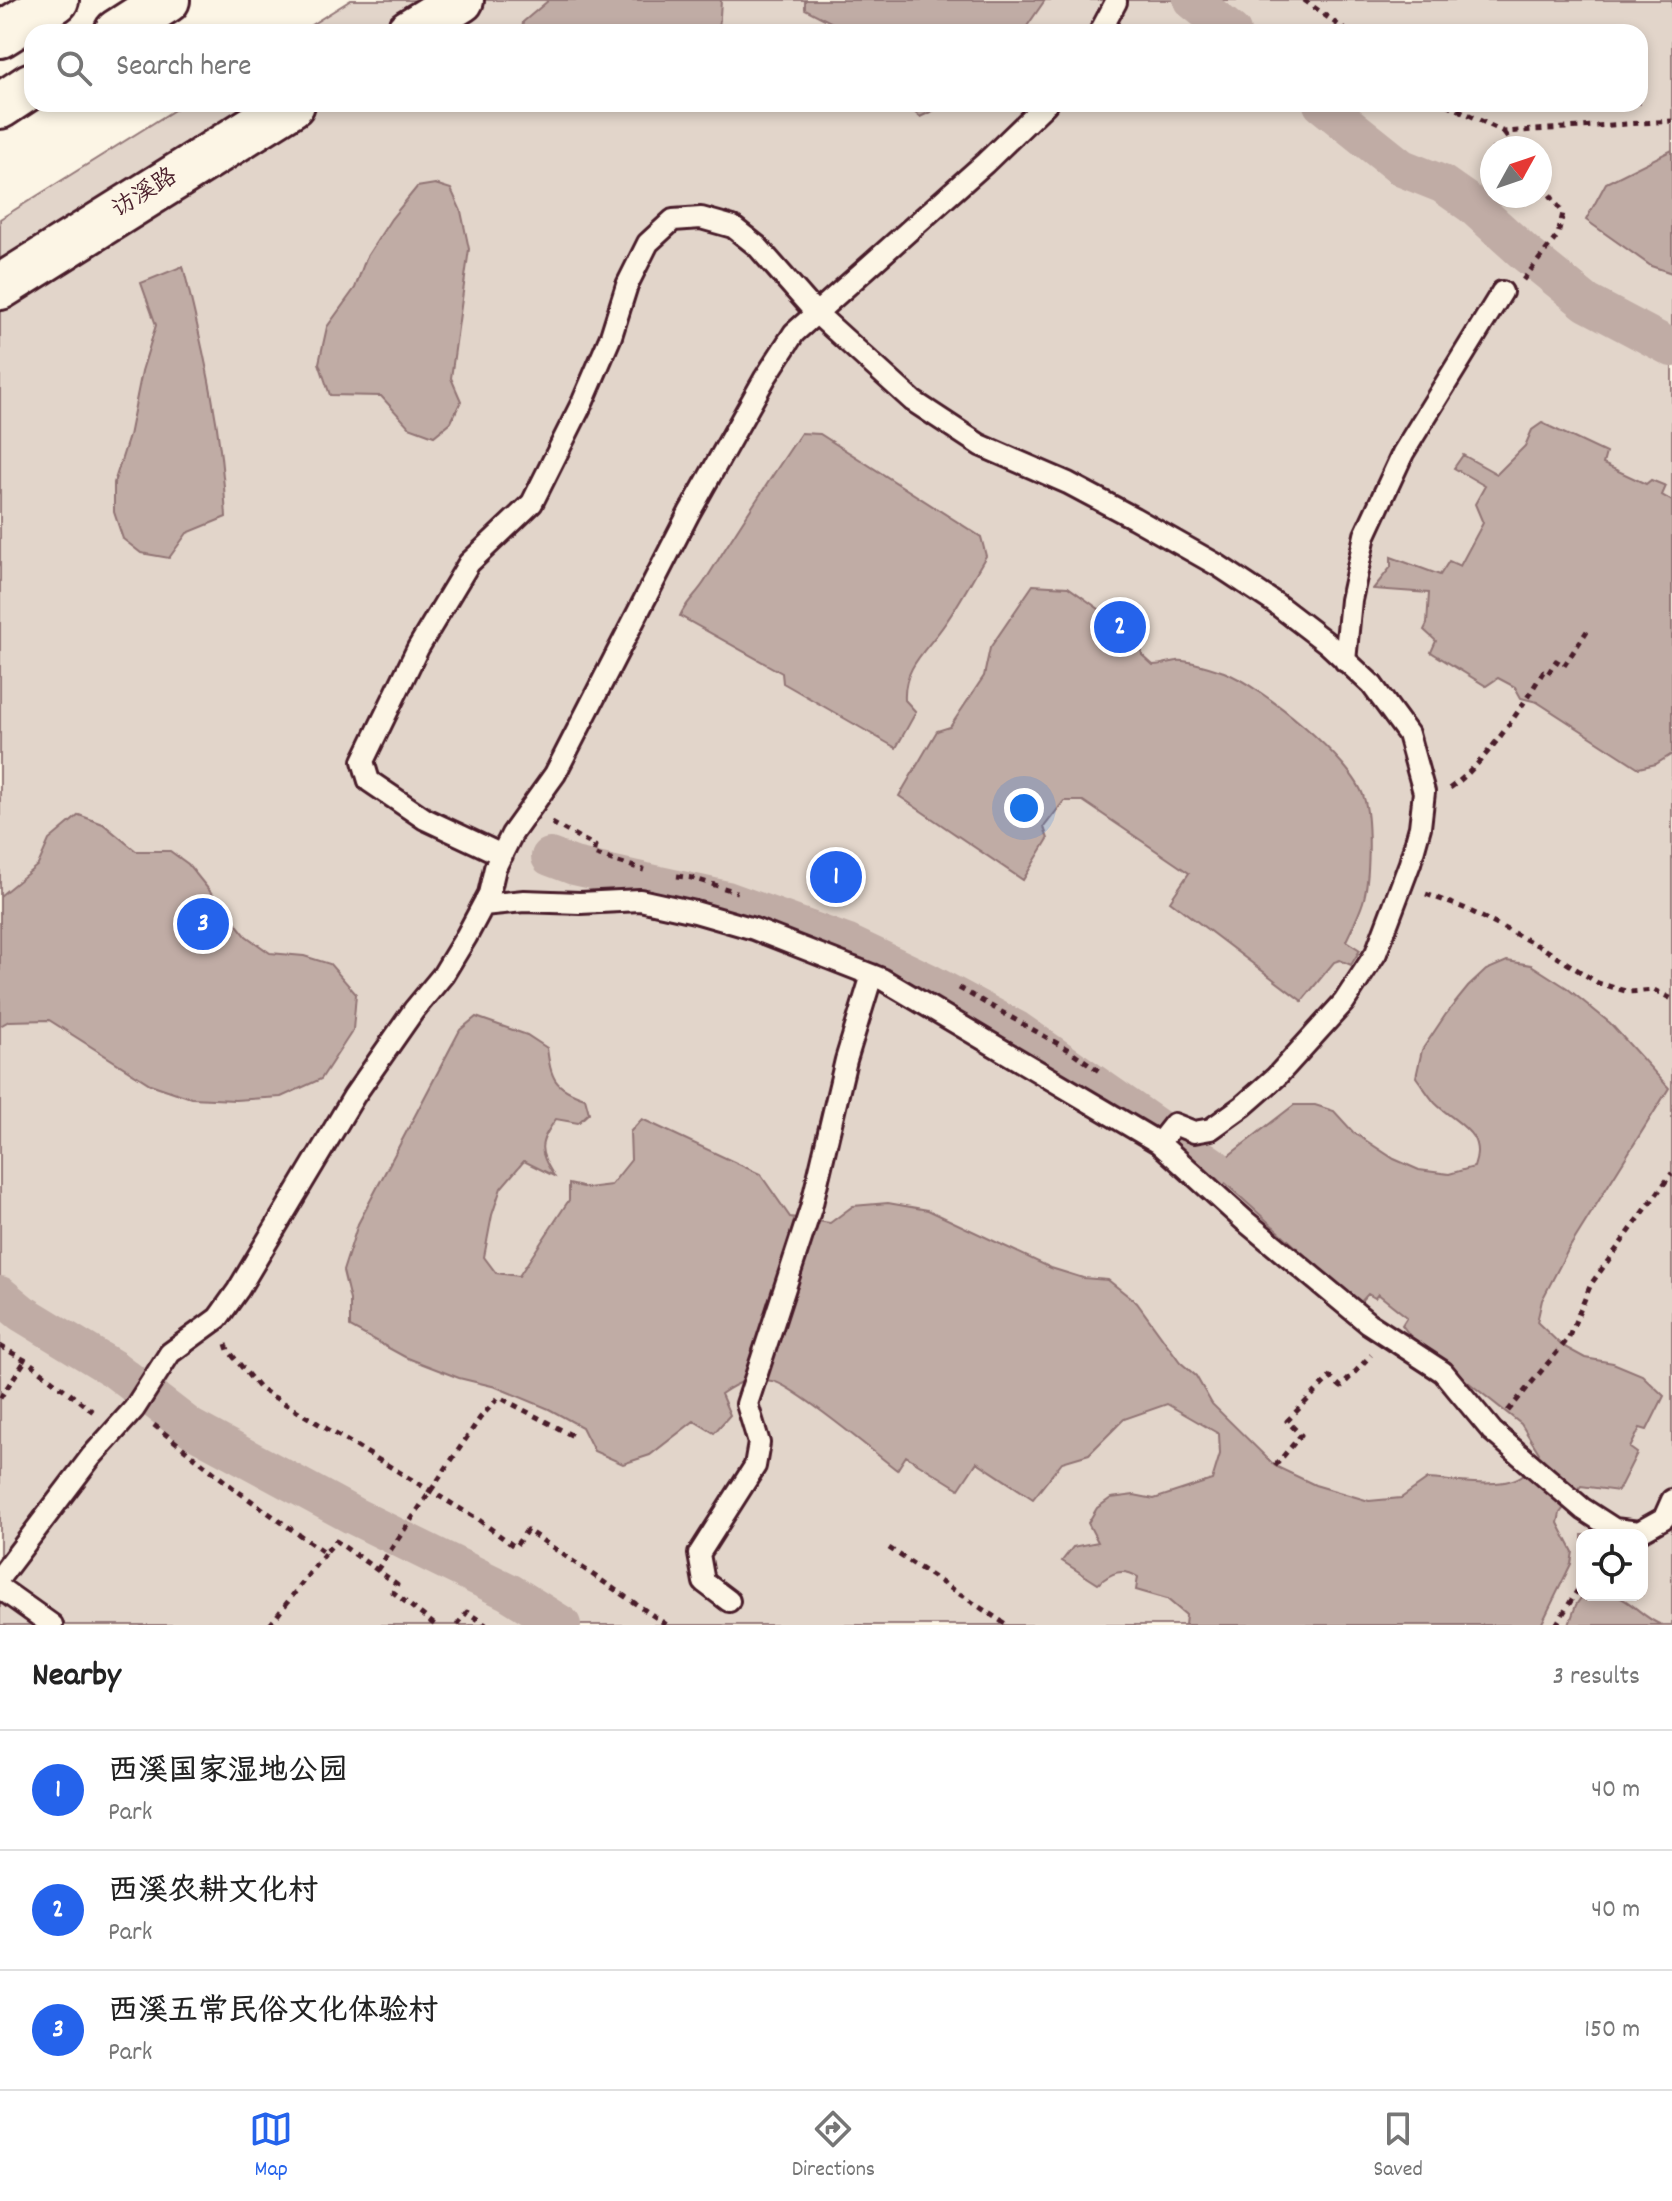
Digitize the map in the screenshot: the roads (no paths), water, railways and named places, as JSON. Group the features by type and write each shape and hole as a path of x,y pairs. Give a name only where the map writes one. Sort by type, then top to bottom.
{"main road":[{"path":"0,35 56,0"},
{"path":"130,24 167,0"},
{"path":"422,24 461,0"},
{"path":"0,106 24,90"},
{"name":"访溪路","path":"0,287 279,112"}],"lane":[{"path":"1104,24 1116,2"},
{"path":"0,1577 91,1457 134,1409 170,1353 218,1318 238,1290 354,1096 414,1010 443,975 483,905 512,834 555,774 689,513 794,333 1038,112"},
{"path":"502,855 425,819 369,781 363,761 418,648 469,563 532,503 583,401 611,336 627,285 648,243 673,220 701,218 733,227 757,246 815,312 913,401 980,445 1068,483 1219,566 1275,603 1372,685 1408,734 1424,792 1423,807 1402,885 1376,953 1344,1002 1276,1077 1243,1106 1211,1129 1194,1132 1174,1124 1159,1143"},
{"path":"1345,661 1351,600 1365,535 1403,453 1502,292"},
{"path":"483,905 524,901 580,903 640,900 754,929 872,975 1159,1143 1245,1221 1368,1323 1443,1372 1492,1431 1583,1509 1614,1529 1639,1532 1664,1518 1672,1500"},
{"path":"729,1601 704,1582 699,1554 755,1466 759,1443 747,1404 811,1208 846,1060 872,975"},
{"path":"0,1588 52,1625"}],"waterway":[{"path":"1192,0 1222,24"},
{"path":"1332,112 1402,168 1442,184 1472,205 1587,303 1672,348"},
{"path":"550,857 574,866 727,900 846,943 928,982 1017,1030 1214,1167"},
{"path":"0,1295 22,1313 114,1369 191,1428 352,1515 509,1592 562,1625"}],"place":[{"name":"西溪农耕文化村","path":"1120,627"},
{"name":"西溪国家湿地公园","path":"836,877"},
{"name":"西溪五常民俗文化体验村","path":"203,924"}]}
